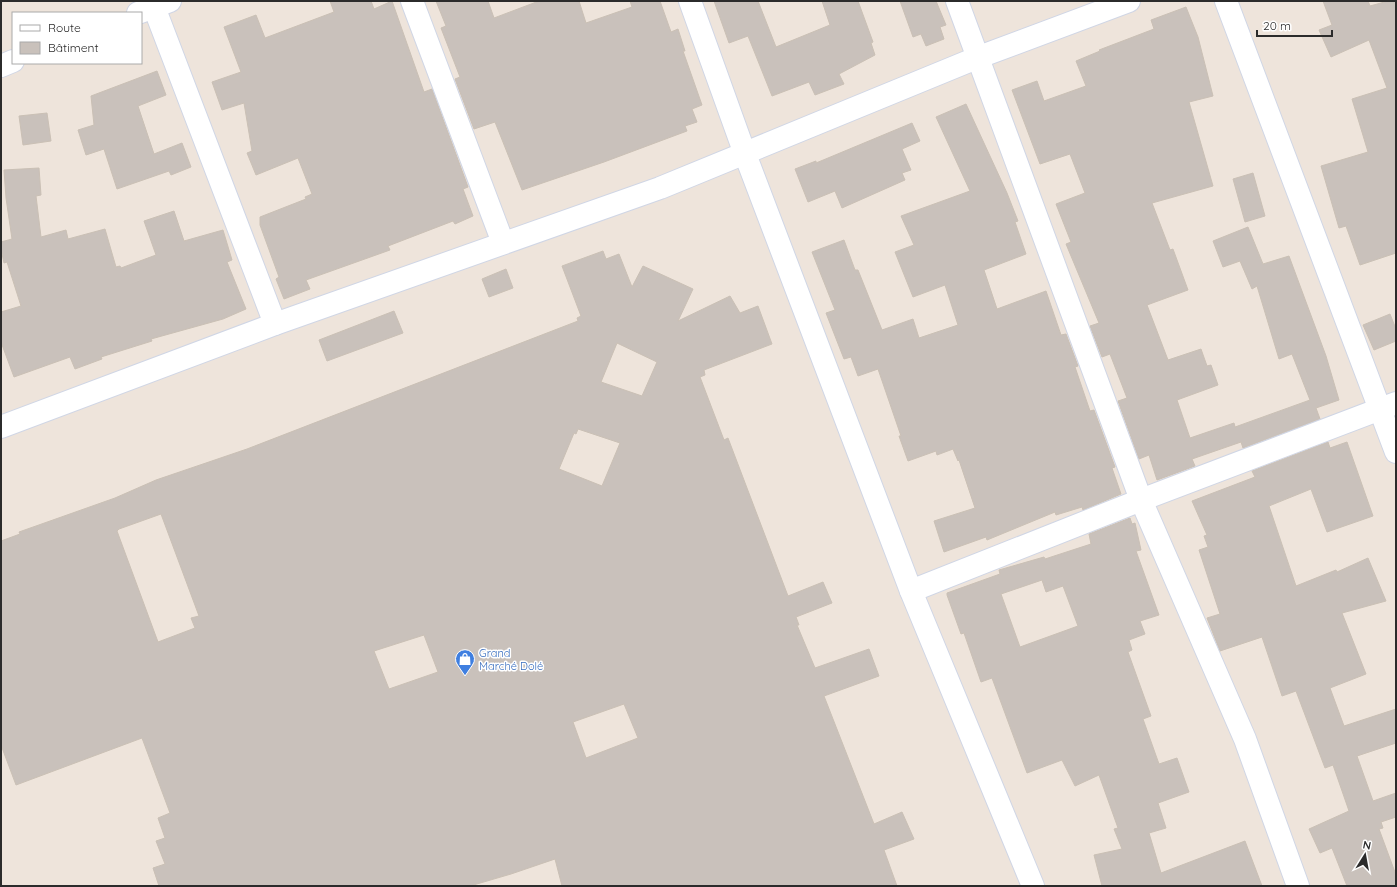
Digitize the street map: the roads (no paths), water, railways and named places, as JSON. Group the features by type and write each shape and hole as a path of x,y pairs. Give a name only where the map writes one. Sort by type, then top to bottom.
{"street":[{"path":"412,1 503,243"},
{"path":"690,1 745,154 911,591 1033,886"},
{"path":"958,1 1141,500 1245,739 1298,886"},
{"path":"1,428 275,324 660,188 979,57 1129,1"},
{"path":"1226,1 1388,406 1396,452"},
{"path":"154,7 275,324"},
{"path":"1,66 12,61"},
{"path":"911,591 1141,500 1388,406"}],"place":[{"name":"Grand Marché Dolé","path":"465,676"}]}
